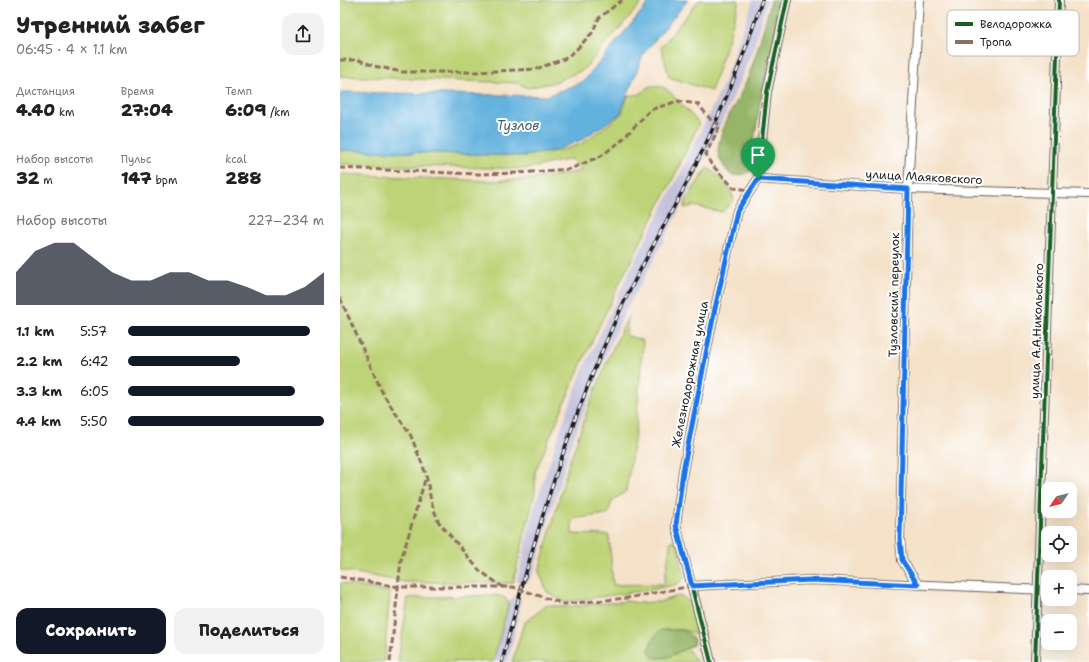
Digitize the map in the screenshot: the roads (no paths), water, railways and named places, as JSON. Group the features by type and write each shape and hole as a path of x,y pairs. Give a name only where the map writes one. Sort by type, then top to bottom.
{"street":[{"name":"Железнодорожная улица","path":"711,662 676,525 683,471 714,313 737,211 758,179 767,92 787,0"},
{"name":"Тузловский переулок","path":"918,585 902,560 900,539 908,189 919,0"},
{"name":"улица А.А.Никольского","path":"1059,0 1059,10"},
{"name":"улица А.А.Никольского","path":"1035,662 1036,589 1053,194 1057,56"},
{"name":"улица Маяковского","path":"758,179 908,189 1089,194"},
{"path":"692,586 811,580 1041,589"},
{"path":"1077,590 1089,591"}],"water":[{"name":"Тузлов","path":"651,0 688,0 644,53 620,114 581,140 556,150 525,156 340,150 340,92 547,96 584,81"}],"railway":[{"path":"502,662 526,571 554,481 585,393 622,306 701,155 721,111 739,67 762,0"}]}
